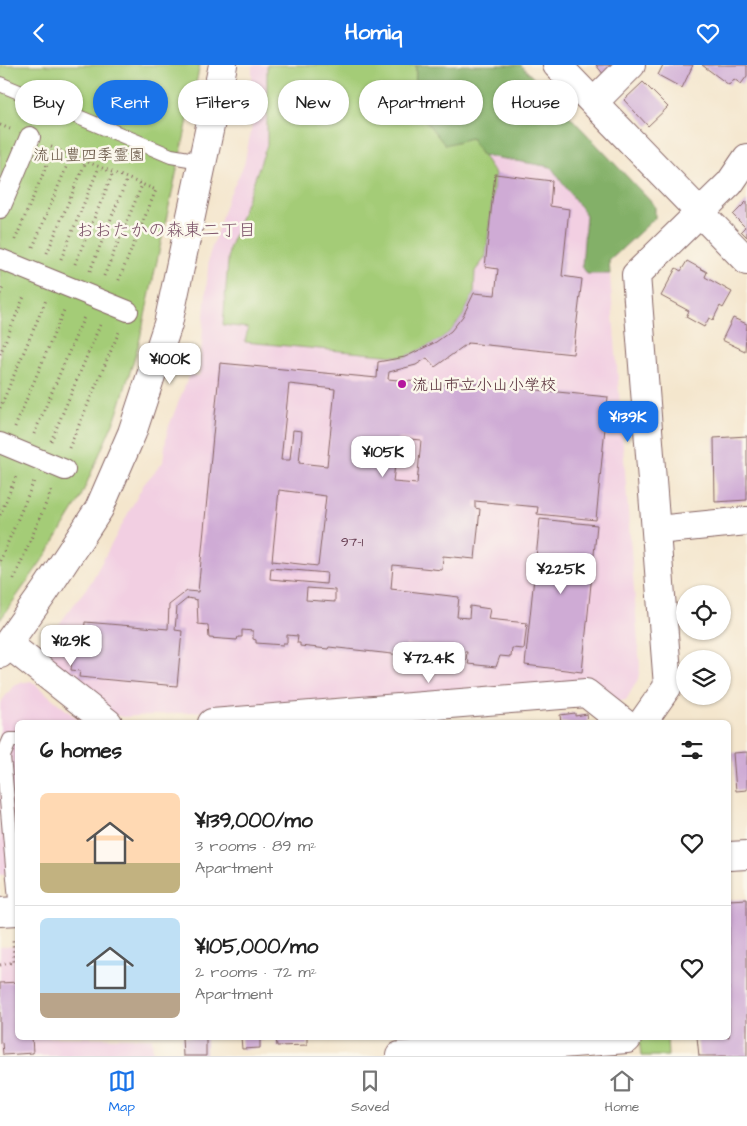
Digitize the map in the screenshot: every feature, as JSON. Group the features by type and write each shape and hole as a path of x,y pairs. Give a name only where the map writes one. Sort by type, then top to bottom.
{"street":[{"path":"104,720 4,649 99,509 132,433 168,324 201,161 223,65"},
{"path":"557,65 747,261"},
{"path":"594,102 631,65"},
{"path":"0,208 30,137"},
{"path":"644,720 668,686 636,275 730,183 747,158"},
{"path":"3,260 71,288"},
{"path":"3,445 65,471"},
{"path":"657,530 747,521"},
{"path":"249,720 586,693 620,720"},
{"path":"731,856 747,855"},
{"path":"400,1056 628,1044"}],"lane":[{"path":"0,84 171,156 201,161"},
{"path":"12,917 2,755 10,740 15,740"}],"path":[{"path":"0,354 71,288 156,190 30,137"},
{"path":"3,260 54,148"},
{"path":"71,155 71,288"},
{"path":"0,561 34,458 71,288 86,161"},
{"path":"0,515 34,458 99,167"},
{"path":"3,445 71,288 113,173"},
{"path":"0,408 71,288 128,179"},
{"path":"71,288 142,185"},
{"path":"0,965 14,961 12,917"}],"shaded area":[{"name":"流山市立小山小学校","path":"252,65 521,65 535,80 493,80 493,125 578,125 655,206 655,218 609,262 640,667 638,679 626,700 615,702 587,684 123,717 111,714 47,659 44,644 91,582 144,484 163,462 167,431 182,393 190,374 199,376 209,256 228,198 244,165 252,125 268,125 268,80 252,80"},
{"path":"31,681 79,720 15,720 15,874 0,875 0,703 15,684"},
{"path":"15,946 15,1040 152,1040 153,1056 0,1056 0,947"}],"green space":[{"name":"流山豊四季霊園","path":"0,65 200,65 197,80 178,80 178,125 187,125 139,343 117,414 79,501 48,552 0,620"},
{"path":"267,65 416,65 416,80 359,80 359,125 447,125 471,138 495,174 486,257 475,271 474,293 463,316 451,331 436,342 405,357 245,342 248,328 223,325 229,249 267,145"},
{"path":"416,65 521,65 535,80 493,80 493,125 578,125 655,206 655,218 609,261 610,274 587,274 582,266 586,215 551,167 482,155 471,138 445,145 429,125 483,125 483,80 416,80"},
{"path":"639,1040 667,1040 668,1056 641,1056"}],"building":[{"path":"596,65 615,65 604,75"},
{"path":"663,65 693,65 682,88 658,75"},
{"path":"702,65 747,65 747,76 741,84 734,79 729,85"},
{"path":"643,82 668,107 648,126 624,100"},
{"path":"495,174 552,181 550,206 569,209 562,276 582,279 573,354 468,343 435,367 427,358 416,365 389,372 388,379 457,386 457,382 608,397 596,520 537,514 538,507 475,501 475,508 480,509 475,559 443,556 442,570 393,565 391,589 459,597 457,617 469,618 470,606 490,609 488,619 527,623 524,649 512,648 511,657 500,656 496,667 468,664 469,661 466,660 467,652 455,651 454,658 449,657 449,660 426,658 426,654 422,654 423,646 406,644 405,651 402,651 401,655 329,647 328,649 300,646 300,643 297,643 298,636 287,635 287,643 283,643 283,645 256,643 256,640 253,639 253,631 242,630 242,637 238,637 237,640 209,638 208,625 198,624 197,600 188,598 177,607 175,630 182,631 177,686 79,677 80,671 71,670 75,633 84,633 85,622 168,629 169,605 187,591 198,592 220,363 377,378 378,362 405,357 436,342 451,331 463,316 474,293 495,295 498,269 485,267","holes":["289,384 335,389 327,466 299,463 302,431 293,430 290,460 281,460","398,438 421,440 417,484 393,482","279,490 326,496 318,566 272,561","271,568 327,573 326,584 270,579","307,588 335,590 335,602 306,600"]},
{"path":"747,201 747,237 741,231 745,227 733,215"},
{"path":"687,261 707,272 705,277 732,292 723,308 720,306 713,320 709,318 704,327 686,317 689,311 661,296 676,268 681,271"},
{"path":"733,318 747,324 745,351 722,340"},
{"path":"747,436 747,500 715,502 714,438"},
{"path":"540,519 597,525 582,672 525,665"},
{"path":"575,713 575,716 587,714 588,720 561,720 560,715"},
{"path":"747,752 747,790 736,791 733,753"},
{"path":"747,899 747,1056 699,1056 697,1040 731,1040 731,900"},
{"path":"15,982 15,1040 32,1040 33,1053 3,1055 2,1042 0,1043 0,983"},
{"path":"182,1040 206,1040 206,1056 183,1056"},
{"path":"241,1040 260,1040 260,1048 242,1049"},
{"path":"276,1040 307,1040 307,1045 277,1046"}],"place":[{"name":"流山市立小山小学校","path":"402,384"}],"district":[{"name":"おおたかの森東二丁目","path":"166,230"}]}
